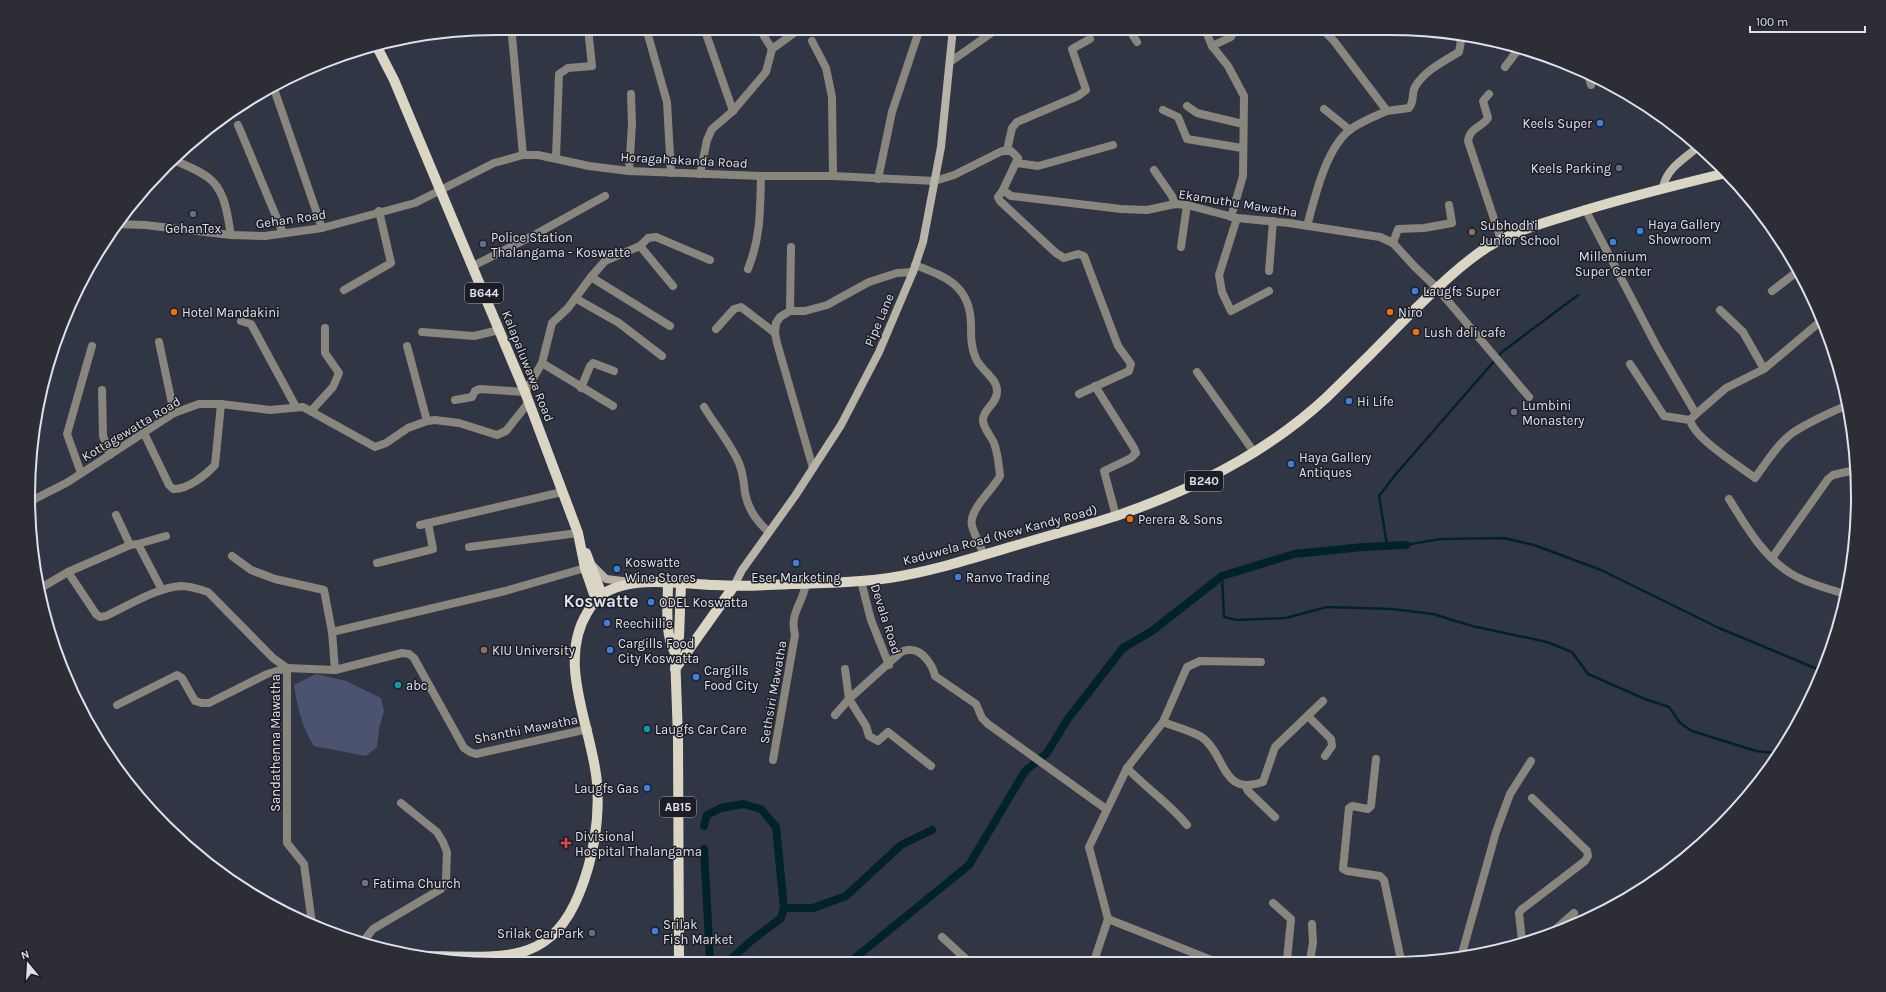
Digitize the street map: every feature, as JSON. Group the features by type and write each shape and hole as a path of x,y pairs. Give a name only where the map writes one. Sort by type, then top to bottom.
{"main road":[{"name":"Kalapaluwawa Road","path":"379,51 394,80 527,397 578,533 581,546 599,597"},
{"name":"Kaduwela Road (New Kandy Road)","path":"509,957 525,952 545,941 567,918 579,893 592,846 597,813 597,778 588,729 576,681 576,646 583,620 599,597 618,586 637,583 734,586 806,584 861,581 909,574 984,555 1116,516 1191,486 1239,462 1296,423 1324,400 1438,288 1467,262 1501,240 1585,209 1663,187 1720,174"},
{"name":"AB15","path":"668,583 668,634 670,644 675,653"},
{"name":"AB15","path":"680,957 678,738 675,653 679,637 681,584"},
{"path":"675,669 734,586"}],"street":[{"path":"556,158 559,74 568,68 592,66 589,35"},
{"path":"648,35 667,102 671,173"},
{"path":"706,35 733,111"},
{"path":"763,35 772,49"},
{"path":"700,174 707,140 712,129 733,111 766,72 772,49 791,35"},
{"path":"878,179 892,112 918,35"},
{"name":"Pipe Lane","path":"734,586 742,570 814,468 842,424 891,325 914,268 923,242 941,146 952,35"},
{"path":"950,62 987,35"},
{"path":"1133,35 1137,42"},
{"path":"1207,35 1212,46 1228,66 1244,96 1242,148 1243,176 1219,275 1222,292 1231,311 1269,291"},
{"path":"1212,46 1231,37 1232,35"},
{"path":"1327,35 1343,52 1387,111"},
{"path":"512,36 522,155"},
{"path":"1007,150 1012,128 1017,122 1078,96 1086,90 1072,49 1090,38"},
{"path":"812,41 826,68 832,97 833,176"},
{"path":"1307,226 1324,167 1342,138 1361,122 1387,111 1409,108 1413,104 1413,91 1418,82 1427,72 1459,52 1461,41"},
{"path":"1505,66 1515,53"},
{"path":"275,92 322,228"},
{"path":"629,171 632,124 631,94"},
{"path":"1489,94 1484,101 1488,118 1474,128 1468,141 1501,240"},
{"path":"1187,106 1197,114 1243,124"},
{"path":"1324,109 1350,130"},
{"path":"1163,110 1178,117 1187,139 1242,148"},
{"path":"238,125 283,233"},
{"path":"1017,163 1038,166 1113,145"},
{"path":"935,181 954,175 986,158 1007,150 1011,151 1017,156 1017,163 998,197 1056,253 1064,258 1081,254 1084,256 1089,265 1118,346 1131,364 1129,371 1079,394"},
{"path":"1663,187 1665,177 1670,171 1695,150"},
{"name":"Horagahakanda Road","path":"441,191 460,179 494,163 522,155 538,155 589,166 629,171 761,176 833,176 935,181"},
{"path":"178,162 204,175 214,183 223,201 231,235"},
{"path":"1154,170 1172,196 1175,204"},
{"path":"748,269 756,248 760,227 761,176"},
{"name":"Ekamuthu Mawatha","path":"1003,190 1011,196 1122,210 1148,210 1175,204 1187,205 1234,217 1273,221 1380,237 1393,243 1415,267 1438,288 1529,397"},
{"name":"Gehan Road","path":"124,224 145,225 231,235 266,236 322,228 360,219 379,211 415,203 441,191"},
{"path":"473,266 536,234 605,196"},
{"path":"1181,247 1187,205"},
{"path":"1393,243 1398,229 1424,228 1452,222 1449,205"},
{"path":"1585,209 1693,417 1692,427 1704,439 1755,478 1775,451 1791,435 1812,421 1842,407"},
{"path":"344,290 391,263 379,211"},
{"path":"1269,271 1273,221"},
{"name":"Kottagewatta Road","path":"35,499 68,482 174,413 199,404 221,404 270,410 303,407 375,447 386,443 408,428 427,421 435,420 459,423 497,435 506,431 527,397 542,363 552,323 568,308 605,261 640,246 648,238 656,237 710,260"},
{"path":"640,246 673,286"},
{"path":"790,311 791,247"},
{"path":"814,468 777,343 776,323 780,317 790,311 805,311 827,305 869,282 914,268 942,275 955,284 963,293 971,322 972,349 977,361 996,384 996,396 994,403 985,414 983,421 994,444 1000,476 976,509 972,518 972,525 984,555"},
{"path":"1772,290 1793,274"},
{"path":"591,277 670,326"},
{"path":"575,298 619,323 662,356"},
{"path":"716,329 734,309 741,307 776,333"},
{"path":"1720,310 1744,332 1764,369"},
{"path":"241,321 251,324 296,407"},
{"path":"1630,364 1664,416 1693,417 1726,388 1764,369 1817,324"},
{"path":"311,411 333,387 339,373 325,353 326,328"},
{"path":"422,332 474,336 499,330"},
{"path":"159,342 174,413"},
{"path":"81,473 67,434 92,346"},
{"path":"407,346 427,421"},
{"path":"542,363 613,406"},
{"path":"581,388 590,366 594,363 614,371"},
{"path":"1197,372 1254,452"},
{"path":"1095,386 1136,453 1131,458 1104,471 1116,516"},
{"path":"455,400 472,397 475,391 480,389 527,397"},
{"path":"102,390 103,436 110,455"},
{"path":"144,433 169,485 173,489 180,490 208,473 215,465 221,404"},
{"path":"704,407 739,463 744,478 746,495 755,518 769,532"},
{"path":"1772,558 1828,479 1833,475 1850,471"},
{"path":"377,563 433,549 424,524 562,492"},
{"path":"1730,499 1751,535 1772,558 1789,572 1812,584 1840,593"},
{"path":"116,515 162,590"},
{"path":"469,547 578,533"},
{"path":"44,585 68,572 134,545 166,536"},
{"path":"232,556 251,570 275,579 324,590 332,632 335,670"},
{"path":"332,632 505,591 588,565 606,579 637,583"},
{"name":"Sandathenna Mawatha","path":"68,572 96,614 100,617 106,616 162,590 180,586 194,587 208,592 273,658 287,668 287,843 304,864 311,918"},
{"name":"Devala Road","path":"861,581 871,620 889,665"},
{"name":"Sethsiri Mawatha","path":"773,760 794,635 792,626 793,614 804,595 806,584"},
{"path":"835,715 901,652 910,649 918,652 933,666 936,676 976,704 982,718 988,724 1018,744 1106,809"},
{"name":"Shanthi Mawatha","path":"117,705 177,675 182,678 195,701 209,703 267,674 287,668 335,670 402,653 409,654 414,658 464,748 470,752 476,754 588,729"},
{"path":"1095,957 1108,919 1089,847 1126,768 1163,722 1187,667 1200,661 1261,662"},
{"path":"845,669 849,700 866,726 869,736 878,741 888,732 931,766"},
{"path":"1163,722 1203,738 1219,758 1228,776 1240,785 1252,786 1263,782 1275,747 1323,701"},
{"path":"1308,716 1331,739 1332,746 1325,756"},
{"path":"1376,759 1371,806 1368,809 1352,806 1349,808 1343,869 1347,872 1380,876 1384,880 1400,957"},
{"path":"1463,951 1496,832 1510,794 1531,761"},
{"path":"1126,768 1147,788 1172,808 1187,824"},
{"path":"1245,785 1248,791 1275,817"},
{"path":"1522,937 1520,912 1585,861 1588,856 1587,851 1532,798"},
{"path":"366,938 374,929 441,889 446,880 447,852 443,842 436,832 401,803"},
{"path":"1273,903 1292,919 1288,957"},
{"path":"1561,924 1574,913"},
{"path":"1108,919 1204,957"},
{"path":"1310,957 1312,924"},
{"path":"942,937 963,957"}],"shaded area":[{"path":"316,674 346,681 381,698 384,711 379,729 377,747 366,756 314,746 306,731 301,716 294,685"}],"waterway":[{"path":"1387,545 1379,496 1396,474 1502,352 1578,295"},
{"path":"1406,545 1440,539 1504,538 1534,545 1601,570 1719,628 1817,669"},
{"path":"856,957 969,865 1025,771 1047,753 1067,720 1123,648 1152,631 1222,576 1294,554 1363,547 1406,545"},
{"path":"1222,576 1224,617 1237,620 1286,618 1327,607 1392,609 1433,614 1472,626 1547,642 1572,652 1588,674 1645,699 1669,707 1680,723 1692,731 1756,751 1773,753"},
{"path":"704,826 707,815 721,808 743,804 761,809 776,827 784,908"},
{"path":"733,957 752,940 781,918 784,908 813,908 846,896 901,845 932,830"},
{"path":"704,849 710,957"}],"place":[{"name":"Keels Super","path":"1600,123"},
{"name":"Keels Parking","path":"1619,168"},
{"name":"GehanTex","path":"193,214"},
{"name":"Haya Gallery Showroom","path":"1640,231"},
{"name":"Subhodhi Junior School","path":"1472,232"},
{"name":"Millennium Super Center","path":"1613,242"},
{"name":"Police Station Thalangama - Koswatte","path":"483,244"},
{"name":"Laugfs Super","path":"1415,291"},
{"name":"Hotel Mandakini","path":"174,312"},
{"name":"Niro","path":"1390,312"},
{"name":"Lush deli cafe","path":"1416,332"},
{"name":"Hi Life","path":"1349,401"},
{"name":"Lumbini Monastery","path":"1514,412"},
{"name":"Haya Gallery Antiques","path":"1291,464"},
{"name":"Perera & Sons","path":"1130,519"},
{"name":"Eser Marketing","path":"796,563"},
{"name":"Koswatte Wine Stores","path":"617,569"},
{"name":"Ranvo Trading","path":"958,577"},
{"name":"ODEL Koswatta","path":"651,602"},
{"name":"Reechillie","path":"607,623"},
{"name":"KIU University","path":"484,650"},
{"name":"Cargills Food City Koswatta","path":"610,650"},
{"name":"Cargills Food City","path":"696,677"},
{"name":"abc","path":"398,685"},
{"name":"Laugfs Car Care","path":"647,729"},
{"name":"Laugfs Gas","path":"647,788"},
{"name":"Divisional Hospital Thalangama","path":"566,843"},
{"name":"Fatima Church","path":"365,883"},
{"name":"Srilak Fish Market","path":"655,931"},
{"name":"Srilak Car Park","path":"592,933"}],"district":[{"name":"Koswatte","path":"601,601"}]}
